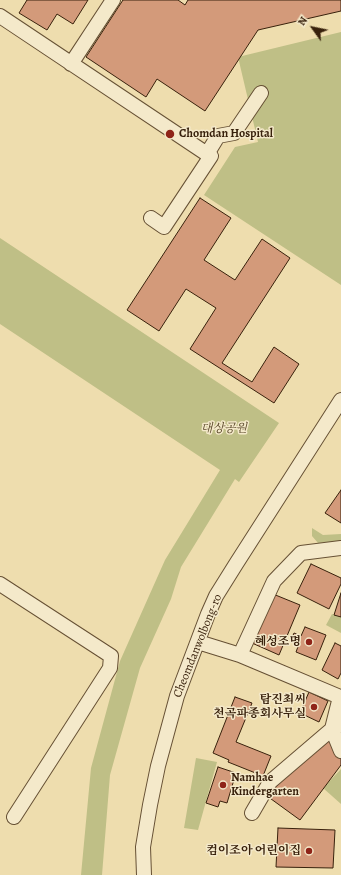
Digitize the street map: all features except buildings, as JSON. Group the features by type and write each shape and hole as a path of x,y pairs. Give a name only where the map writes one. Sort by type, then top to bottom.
{"street":[{"path":"71,64 113,0"},
{"path":"0,16 211,156 164,226 151,218"},
{"path":"207,154 218,136 234,132 261,93"},
{"name":"Cheomdanwolbong-ro","path":"144,875 143,847 158,766 177,696 208,614 216,596 341,400"},
{"path":"240,655 274,581 300,553 341,548"},
{"path":"0,584 111,656 110,668 14,818"},
{"path":"198,642 240,655 340,697 337,726 341,751"},
{"path":"252,813 270,782 337,726"}],"green space":[{"path":"341,32 341,285 204,195 235,147 258,142 238,57"},
{"name":"대상공원","path":"0,238 279,423 239,482 235,479 181,567 171,599 140,668 110,775 102,875 81,875 91,768 120,661 165,560 220,470 0,324"},
{"path":"312,528 323,535 341,534 341,541 318,543 312,536"},
{"path":"332,614 341,617 341,633 326,625"},
{"path":"196,758 217,762 198,830 184,828"},
{"path":"341,769 341,804 323,788"}],"place":[{"name":"Chomdan Hospital","path":"170,134"},
{"name":"혜성조명","path":"309,642"},
{"name":"탐진최씨 천곡파종회사무실","path":"314,707"},
{"name":"Namhae Kindergarten","path":"223,785"},
{"name":"컴이조아 어린이집","path":"309,851"}]}
